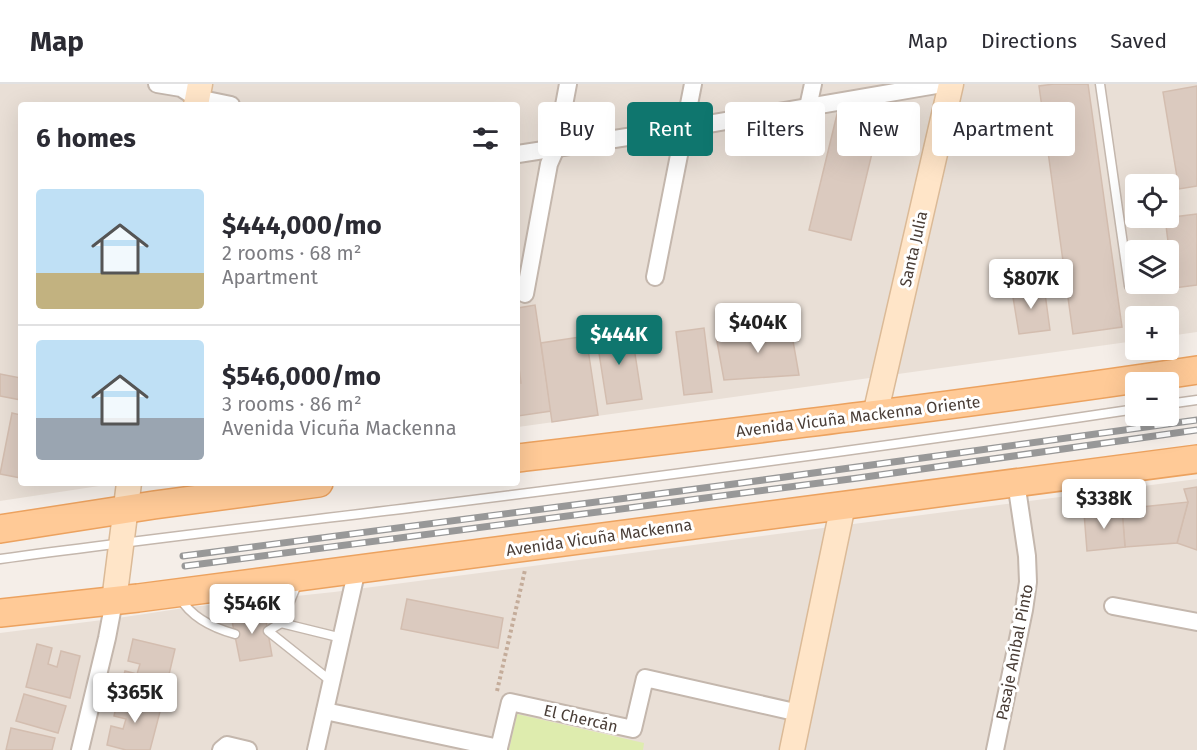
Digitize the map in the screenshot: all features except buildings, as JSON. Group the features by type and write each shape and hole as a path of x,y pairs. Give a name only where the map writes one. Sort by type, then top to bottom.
{"main road":[{"name":"Avenida Vicuña Mackenna Oriente","path":"520,458 875,415 1197,370"},
{"name":"Avenida Vicuña Mackenna","path":"0,613 301,577 1197,459"},
{"path":"0,529 297,486"}],"street":[{"path":"157,84 181,88 220,102"},
{"path":"565,102 568,84"},
{"path":"690,102 693,84"},
{"path":"809,102 813,84"},
{"path":"825,104 942,84"},
{"name":"Santa Julia","path":"875,415 951,84"},
{"path":"520,154 538,151"},
{"path":"525,294 549,164 552,156"},
{"path":"655,276 679,156"},
{"name":"Pasaje Aníbal Pinto","path":"995,750 1028,582 1027,556 1016,482"},
{"path":"80,750 114,601 129,486"},
{"path":"792,750 843,505"},
{"path":"316,750 357,569"},
{"path":"1113,606 1197,622"},
{"name":"El Chercán","path":"510,702 633,729 645,678 799,713"},
{"path":"325,711 499,749 510,702"},
{"path":"221,750 227,745 248,750"}],"lane":[{"path":"1100,84 1125,258"},
{"path":"1179,402 1197,400"},
{"path":"0,559 687,472 1125,411"},
{"path":"301,577 281,623 268,631 332,682"},
{"path":"176,593 183,603 205,623 235,634"},
{"path":"281,623 342,638"}],"path":[{"path":"510,702 496,698 532,546"}],"shaded area":[{"path":"0,84 1197,84 1197,332 1179,335 1179,306 1125,306 1125,342 520,427 520,102 18,102 18,486 99,486 0,501"},
{"path":"1197,479 1197,750 0,750 0,633 191,607 334,592"}],"green space":[{"path":"517,714 644,743 643,750 509,750"}],"railway":[{"path":"183,556 734,484 1197,420"},
{"path":"185,566 858,478 1197,430"}]}
